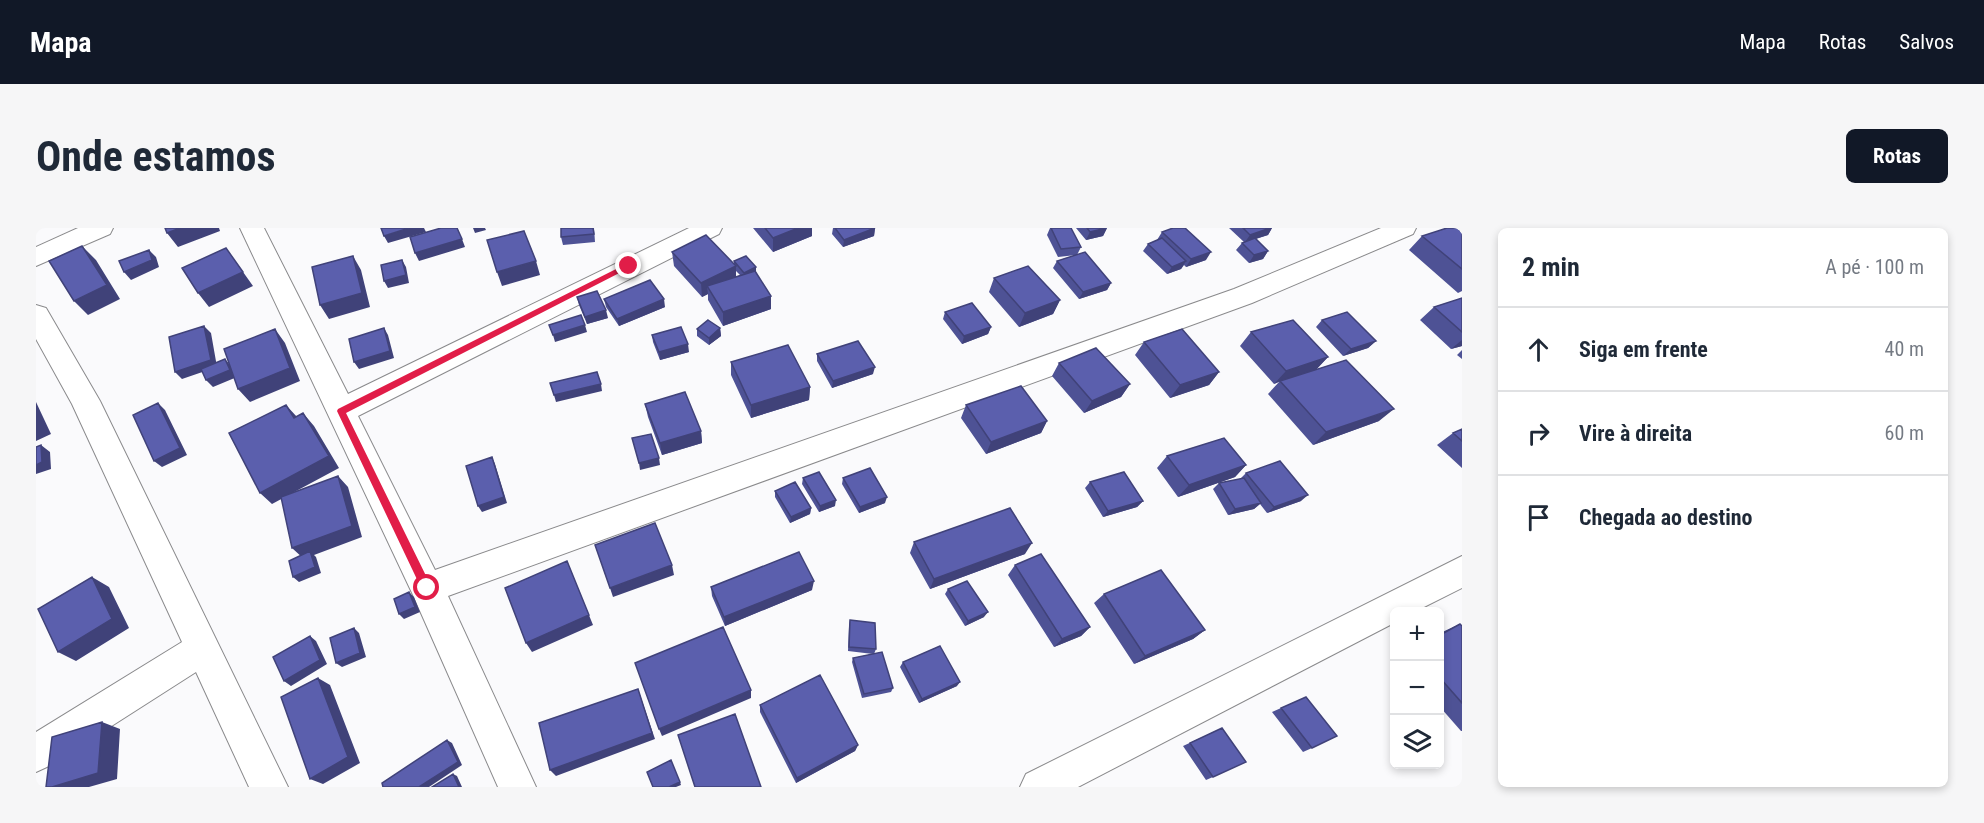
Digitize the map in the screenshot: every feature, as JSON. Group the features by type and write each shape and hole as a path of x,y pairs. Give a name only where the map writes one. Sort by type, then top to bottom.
{"street":[{"path":"36,257 100,228"},
{"path":"252,228 427,588 517,787"},
{"path":"341,411 710,228"},
{"path":"427,588 1243,296 1404,228"},
{"path":"36,315 85,402 269,787"},
{"path":"1039,787 1462,571"},
{"path":"36,753 203,648"}],"building":[{"path":"165,228 180,228 167,233"},
{"path":"381,228 409,228 384,236"},
{"path":"441,228 457,228 462,239 415,253 410,237"},
{"path":"561,228 593,228 594,234 561,237"},
{"path":"765,228 798,228 773,238"},
{"path":"835,228 875,228 844,240"},
{"path":"1051,228 1071,228 1081,247 1061,249"},
{"path":"1087,228 1106,228 1090,232"},
{"path":"1173,228 1185,228 1211,252 1191,259 1162,232"},
{"path":"1243,228 1270,228 1250,235"},
{"path":"1447,228 1462,228 1462,269 1422,236"},
{"path":"524,231 536,261 497,272 487,240"},
{"path":"706,235 736,266 701,283 672,252"},
{"path":"1162,238 1186,261 1172,267 1148,244"},
{"path":"1255,238 1268,251 1254,255 1242,243"},
{"path":"82,246 107,285 74,301 49,261"},
{"path":"226,248 243,272 198,293 182,268"},
{"path":"149,250 152,260 124,272 119,261"},
{"path":"1085,252 1111,283 1083,292 1057,261"},
{"path":"353,256 362,293 320,305 312,267"},
{"path":"746,256 756,267 744,273 734,261"},
{"path":"402,260 406,275 384,281 381,265"},
{"path":"1028,266 1060,300 1025,313 994,278"},
{"path":"755,271 771,296 723,312 707,286"},
{"path":"650,280 664,299 617,319 604,299"},
{"path":"597,291 606,310 585,317 577,297"},
{"path":"1462,298 1462,332 1434,307"},
{"path":"972,303 991,327 964,336 945,312"},
{"path":"1347,312 1376,341 1351,349 1322,320"},
{"path":"581,315 585,325 553,335 549,325"},
{"path":"708,320 720,328 709,338 697,329"},
{"path":"1293,320 1328,357 1286,371 1251,332"},
{"path":"204,326 211,360 175,372 169,337"},
{"path":"681,327 688,344 659,352 652,335"},
{"path":"384,328 390,351 354,362 349,339"},
{"path":"275,329 290,368 238,389 224,349"},
{"path":"1182,329 1219,372 1180,385 1144,342"},
{"path":"858,341 875,367 833,381 817,354"},
{"path":"788,345 810,387 751,405 731,362"},
{"path":"1096,348 1130,384 1092,401 1059,363"},
{"path":"225,359 230,370 206,380 201,369"},
{"path":"1346,360 1394,409 1326,432 1280,381"},
{"path":"597,372 601,384 554,395 550,383"},
{"path":"1021,386 1047,421 991,442 966,405"},
{"path":"685,392 701,431 660,443 645,404"},
{"path":"158,403 180,448 154,461 133,415"},
{"path":"286,405 294,418 303,413 329,456 260,493 229,433"},
{"path":"1462,429 1462,441 1453,433"},
{"path":"651,434 659,458 639,463 632,438"},
{"path":"1224,438 1246,465 1189,485 1167,456"},
{"path":"41,445 42,462 36,465 36,447"},
{"path":"492,457 504,497 478,506 466,466"},
{"path":"1280,461 1308,495 1274,507 1246,473"},
{"path":"870,468 887,497 860,507 843,478"},
{"path":"819,472 836,500 820,506 803,478"},
{"path":"1124,472 1143,501 1108,511 1090,482"},
{"path":"338,476 352,526 292,548 281,497"},
{"path":"1244,478 1261,503 1235,509 1219,483"},
{"path":"795,482 811,508 791,517 775,491"},
{"path":"1010,508 1032,543 934,579 914,542"},
{"path":"655,523 672,565 610,588 595,545"},
{"path":"310,551 315,567 293,577 289,561"},
{"path":"799,552 814,581 724,617 711,587"},
{"path":"1041,554 1090,627 1062,639 1015,565"},
{"path":"567,561 589,615 526,643 505,588"},
{"path":"1161,570 1205,630 1145,656 1104,594"},
{"path":"92,577 112,619 58,652 38,609"},
{"path":"967,581 988,612 968,621 948,589"},
{"path":"409,592 415,607 399,614 394,599"},
{"path":"850,620 875,623 876,649 849,647"},
{"path":"1460,624 1462,626 1462,703 1444,683 1444,633"},
{"path":"723,627 751,690 659,729 635,663"},
{"path":"354,628 360,653 336,663 330,638"},
{"path":"310,636 320,660 284,681 273,657"},
{"path":"940,646 960,682 922,699 903,662"},
{"path":"882,652 893,688 864,694 853,658"},
{"path":"820,675 858,745 797,778 760,705"},
{"path":"318,678 348,757 310,779 281,697"},
{"path":"638,689 652,733 550,770 539,723"},
{"path":"1306,697 1337,736 1312,748 1281,708"},
{"path":"735,714 761,787 695,787 678,735"},
{"path":"102,722 98,773 46,787 52,737"},
{"path":"1222,728 1246,762 1213,777 1190,743"},
{"path":"447,740 458,762 419,787 383,787 382,783"},
{"path":"671,760 680,782 669,787 653,787 647,772"},
{"path":"453,774 459,787 432,787"}],"route":[{"path":"427,588 341,411 629,266"}]}
